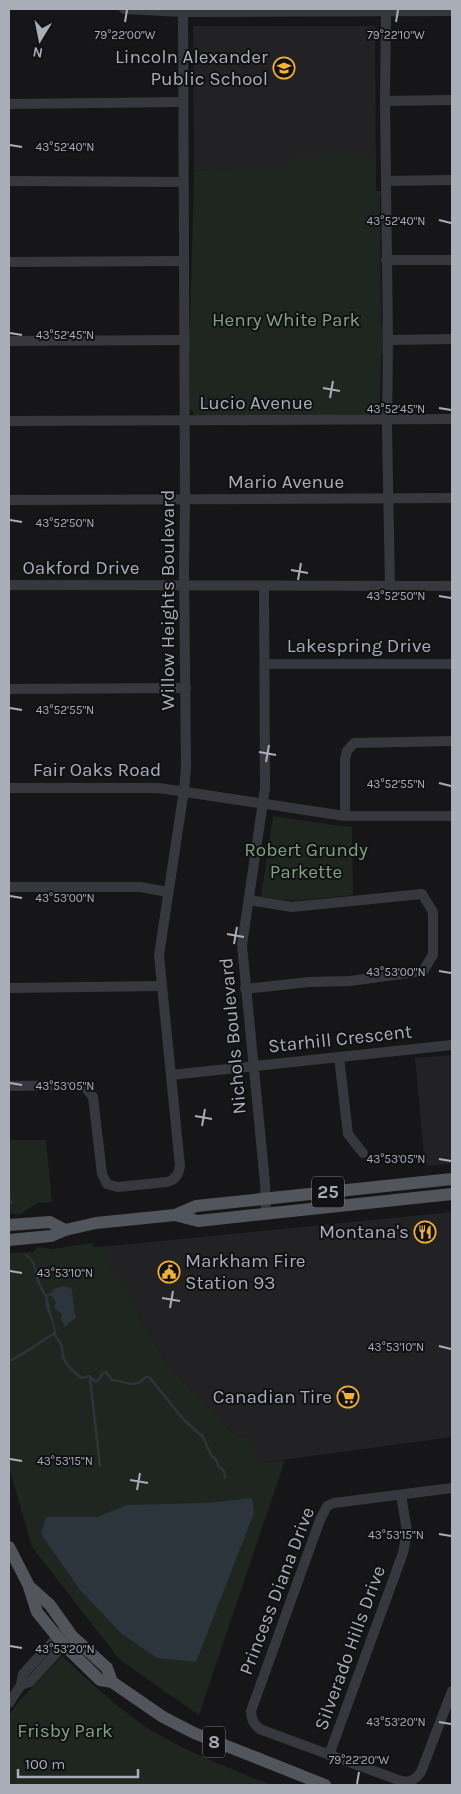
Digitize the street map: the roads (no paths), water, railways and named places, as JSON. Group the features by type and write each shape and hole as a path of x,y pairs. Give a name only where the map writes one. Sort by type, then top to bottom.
{"main road":[{"name":"25","path":"9,1240 51,1236 65,1230 96,1223 175,1215 196,1206 452,1179"},
{"name":"25","path":"175,1215 198,1220 452,1194"},
{"path":"9,1225 50,1222 65,1230"},
{"name":"8","path":"9,1547 28,1584 37,1612 65,1636 100,1680 112,1682 162,1717 194,1732 325,1785"}],"street":[{"path":"124,9 182,12 307,10 452,11"},
{"path":"386,10 387,420 390,586"},
{"name":"Willow Heights Boulevard","path":"9,1086 79,1085 85,1087 93,1097 102,1174 107,1184 118,1187 172,1181 177,1176 180,1166 161,986 160,946 186,768 182,12"},
{"path":"385,101 452,100"},
{"path":"9,104 183,102"},
{"path":"386,181 452,180"},
{"path":"9,181 184,182"},
{"path":"386,260 452,260"},
{"path":"9,262 184,261"},
{"path":"388,340 452,339"},
{"path":"9,341 184,340"},
{"name":"Lucio Avenue","path":"9,421 452,419"},
{"name":"Mario Avenue","path":"9,500 452,498"},
{"name":"Oakford Drive","path":"9,586 452,586"},
{"name":"Nichols Boulevard","path":"264,587 266,770 242,946 266,1213"},
{"name":"Lakespring Drive","path":"265,664 452,664"},
{"path":"9,689 186,688"},
{"path":"345,816 345,758 346,751 354,743 452,742"},
{"name":"Fair Oaks Road","path":"9,788 146,787 184,790"},
{"path":"184,790 345,816 452,816"},
{"path":"9,887 125,887 168,892"},
{"path":"245,989 309,982 350,981 423,971 433,955 433,912 422,894 292,907 248,900"},
{"path":"9,988 161,986"},
{"name":"Starhill Crescent","path":"171,1075 452,1045"},
{"path":"339,1057 348,1134 363,1153"},
{"name":"Princess Diana Drive","path":"329,1755 262,1730 253,1723 251,1711 324,1510 327,1506 334,1504 452,1488"},
{"name":"Silverado Hills Drive","path":"329,1755 403,1553 407,1531 401,1495"},
{"path":"9,1703 21,1685 23,1674 65,1636"},
{"path":"329,1755 401,1781 414,1780 420,1772 452,1692"}],"waterway":[{"path":"9,1196 11,1203"},
{"path":"47,1296 51,1294"},
{"path":"9,1361 55,1333"},
{"path":"58,1340 61,1344 65,1362 81,1378 89,1376 98,1381 102,1374 106,1372 112,1380 133,1384 149,1377 184,1420 203,1437 211,1455 217,1461 218,1466 224,1471 225,1477"},
{"path":"90,1378 100,1466"}],"place":[{"name":"Lincoln Alexander Public School","path":"284,68"},
{"name":"Montana's","path":"425,1232"},
{"name":"Markham Fire Station 93","path":"169,1272"},
{"name":"Canadian Tire","path":"348,1397"}],"park label":[{"name":"Henry White Park","path":"286,320"},
{"name":"Robert Grundy Parkette","path":"306,861"},
{"name":"Frisby Park","path":"65,1731"}]}
